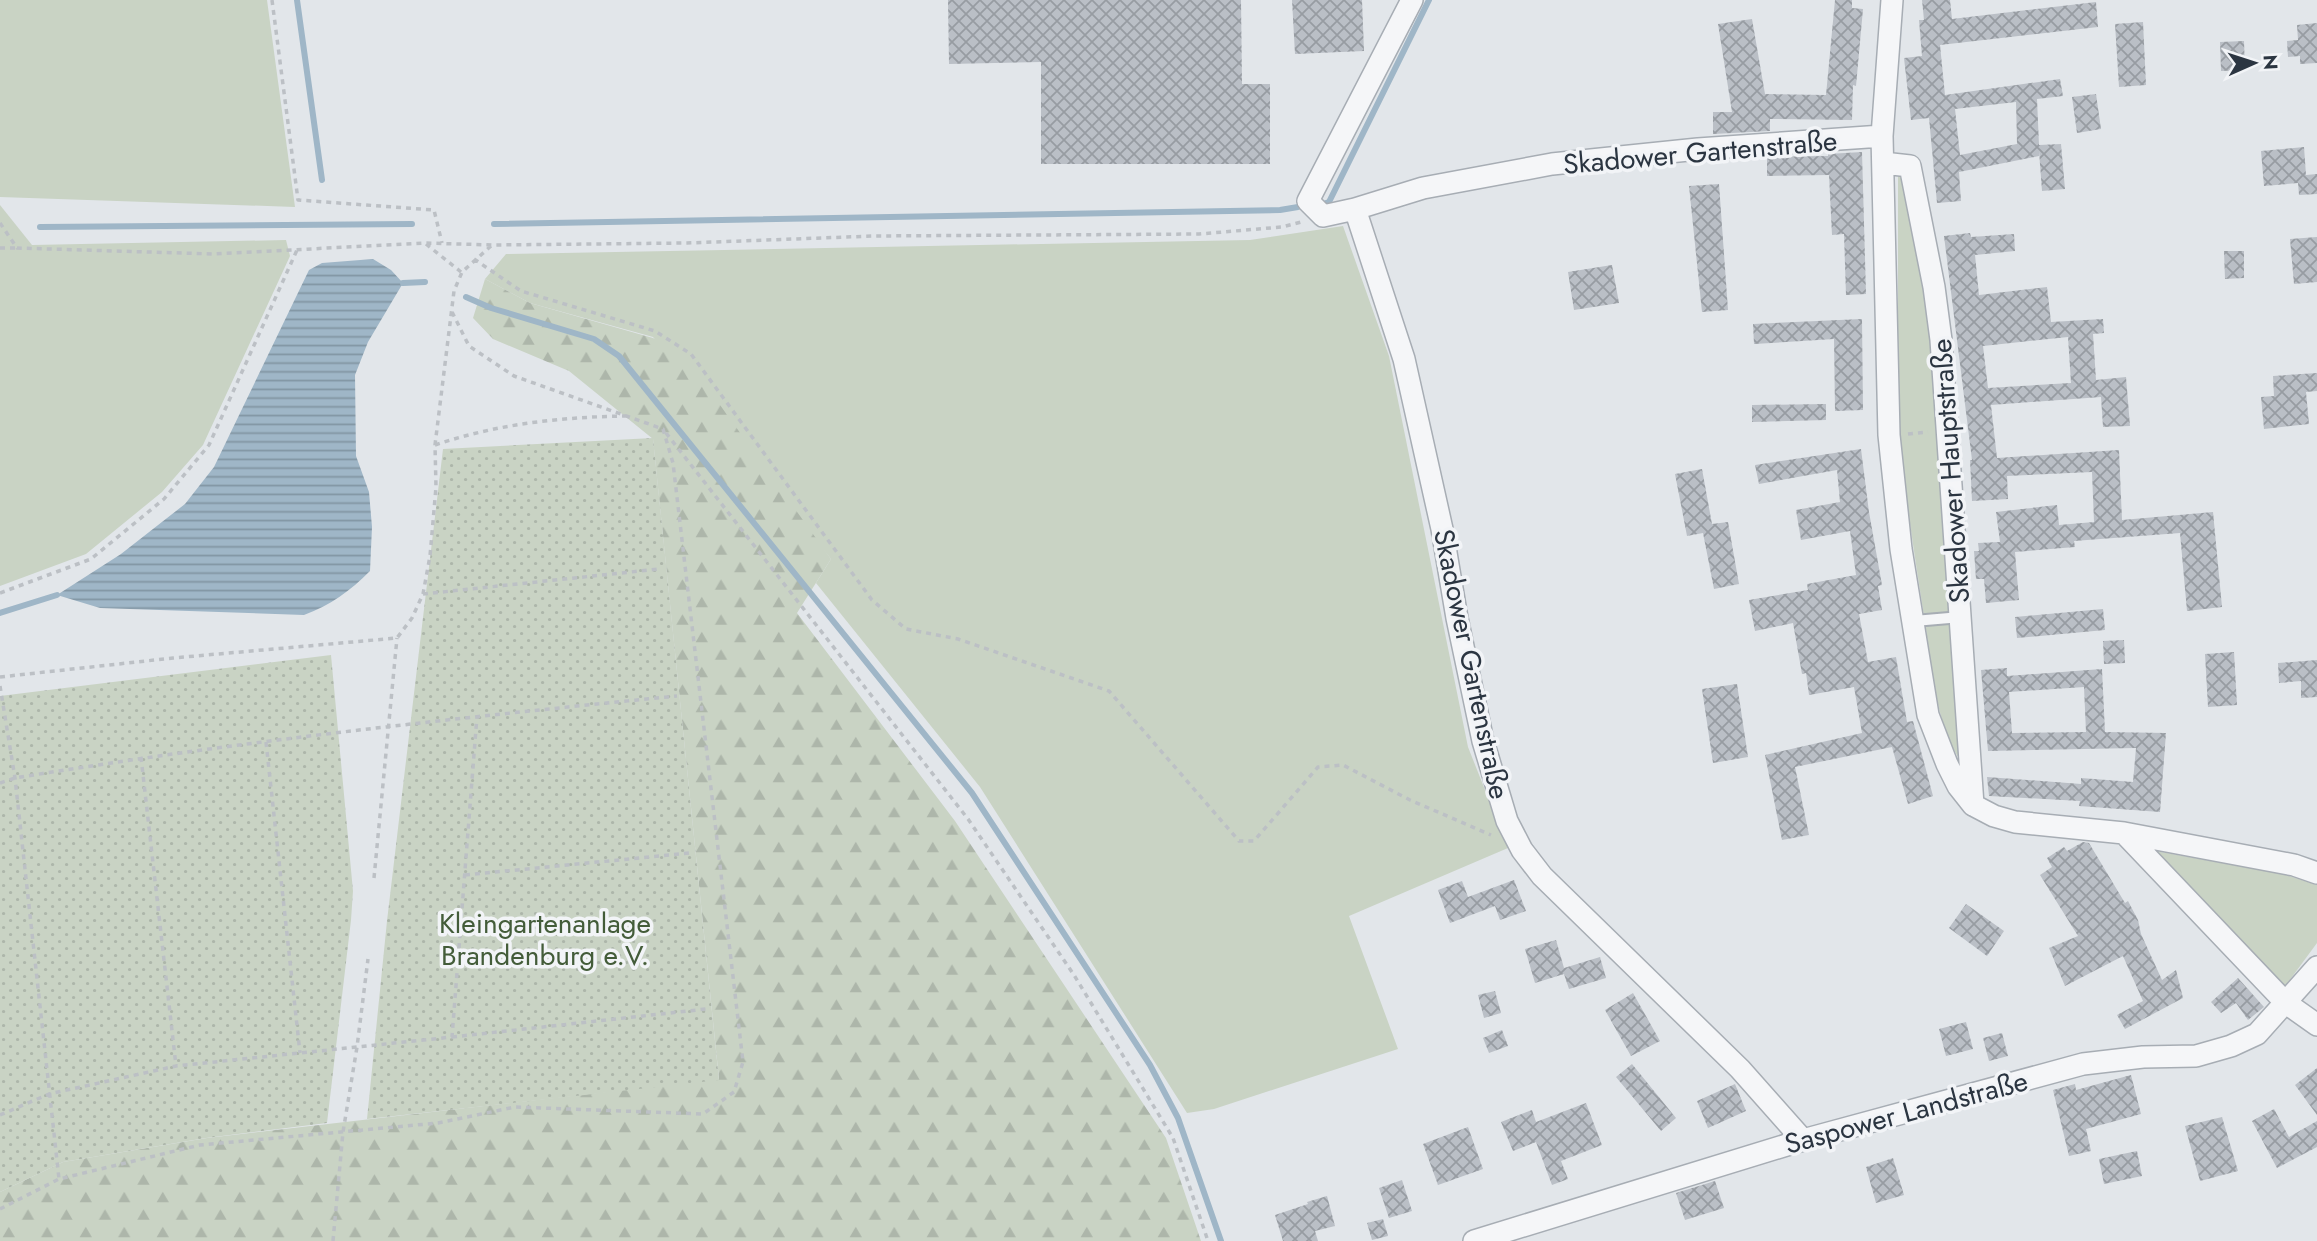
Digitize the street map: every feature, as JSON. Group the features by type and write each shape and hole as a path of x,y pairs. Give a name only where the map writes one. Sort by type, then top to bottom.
{"street":[{"path":"1323,216 1308,201 1412,0"},
{"name":"Skadower Hauptstraße","path":"1892,0 1882,136 1889,435 1901,549 1928,715 1947,764 1958,786 1973,806"},
{"name":"Skadower Gartenstraße","path":"1323,216 1423,188 1552,164 1698,149 1882,136"},
{"name":"Skadower Hauptstraße","path":"1883,163 1910,166 1934,287 1941,340 1973,806"},
{"name":"Skadower Gartenstraße","path":"1355,209 1404,359 1443,529 1457,618 1483,741 1507,821 1522,850 1542,876 1740,1069 1803,1140"},
{"path":"1973,806 2015,822 2124,833 2294,865 2317,873"},
{"path":"2124,833 2286,1003 2317,1025"},
{"name":"Saspower Landstraße","path":"1474,1241 1803,1140 2083,1064 2143,1057 2196,1055 2231,1046 2257,1034 2317,967"}],"lane":[{"path":"1914,621 1961,617"}],"path":[{"path":"272,0 298,200 435,210 442,244"},
{"path":"0,248 214,254 424,243 687,243 874,236 1199,234 1282,226 1323,216"},
{"path":"0,223 18,248"},
{"path":"424,243 462,272"},
{"path":"374,878 397,638 412,618 423,594 430,556 435,501 435,444 454,291 462,272 493,245"},
{"path":"0,593 91,559 164,499 209,445 297,250"},
{"path":"474,259 521,291 655,331 691,354 872,600 906,629 958,639 1109,691 1239,841 1254,841 1318,767 1343,765 1410,800 1522,850"},
{"path":"452,312 468,346 514,376 663,429 968,819 1074,975 1173,1138 1208,1241"},
{"path":"435,444 488,429 581,416 631,416"},
{"path":"0,1209 59,1179 200,1145 438,1123 515,1107 703,1114 734,1092 743,1062 673,463 663,429"},
{"path":"1889,435 1947,430"},
{"path":"423,594 659,569"},
{"path":"0,677 397,638"},
{"path":"0,686 15,778 59,1179"},
{"path":"0,783 15,778 141,757 477,716 677,696"},
{"path":"452,1037 477,716"},
{"path":"267,742 300,1053"},
{"path":"141,757 176,1066"},
{"path":"465,875 690,853"},
{"path":"333,1241 343,1132 368,959"},
{"path":"0,1115 49,1094 176,1066 706,1009"}],"green space":[{"path":"0,0 267,0 295,207 0,197"},
{"path":"1898,176 1905,178 1932,341 1964,766 1946,732 1936,694 1900,447"},
{"path":"0,205 32,245 286,240 290,256 203,445 162,492 86,554 0,586"},
{"path":"1343,226 1389,356 1468,747 1508,848 1349,916 1398,1049 1214,1109 1187,1113 980,787 816,583 831,559 653,337 530,303 485,279 506,254 1250,240"},
{"path":"485,279 530,303 653,338 684,355 831,559 797,613 955,821 1166,1138 1201,1241 0,1241 0,1192 63,1162 207,1138 719,1079 653,439 569,371 493,339 473,318"},
{"name":"Kleingartenanlage Brandenburg e.V.","path":"653,438 719,1080 367,1119 387,921 443,449"},
{"path":"331,655 353,891 327,1123 206,1138 63,1162 0,1192 0,696"},
{"path":"2155,851 2283,874 2317,885 2317,943 2283,989"}],"water":[{"path":"373,259 391,270 403,283 368,342 355,375 356,456 369,492 372,527 370,571 340,597 304,615 100,608 57,595 121,554 185,504 214,467 309,270 322,263"}],"building":[{"path":"948,0 1241,0 1242,84 1270,84 1270,164 1041,164 1041,62 949,64"},
{"path":"1292,0 1362,0 1364,51 1295,54"},
{"path":"1835,0 1852,0 1852,8 1863,9 1856,86 1853,85 1852,120 1770,119 1770,131 1713,134 1713,112 1732,112 1718,24 1752,19 1765,94 1826,95"},
{"path":"1922,0 1950,0 1952,19 2096,2 2098,27 1940,45 1945,95 2060,79 2063,96 2037,99 2039,145 2061,144 2065,189 2042,191 2039,151 2039,156 1959,172 1961,201 1937,203 1929,118 1911,120 1904,58 1922,56 1919,20 1924,20","holes":["2016,102 2017,144 1960,155 1955,109"]},
{"path":"2143,22 2146,85 2119,87 2115,24"},
{"path":"2317,23 2317,63 2300,64 2300,56 2288,57 2287,41 2298,40 2297,25"},
{"path":"2244,41 2245,70 2221,71 2220,42"},
{"path":"2096,94 2101,129 2077,133 2072,97"},
{"path":"2304,147 2306,175 2317,174 2317,194 2299,195 2298,183 2264,186 2261,151"},
{"path":"1862,152 1866,294 1846,295 1844,234 1832,235 1829,175 1767,176 1767,157 1828,156"},
{"path":"1719,184 1728,310 1702,312 1689,186"},
{"path":"1970,233 1971,237 2014,234 2015,251 1975,255 1979,295 2047,287 2051,322 2103,319 2104,333 2093,334 2096,380 2126,377 2130,426 2103,427 2101,397 1991,405 1997,458 2119,450 2122,520 2213,512 2222,607 2187,611 2180,533 2074,541 2075,547 2015,552 2019,600 1986,603 1984,579 1976,579 1974,551 1979,551 1978,543 2000,542 1996,512 2057,505 2059,525 2094,522 2092,472 2007,476 2008,499 1972,501 1972,460 1944,236","holes":["2068,337 2071,383 1988,388 1983,346"]},
{"path":"2317,237 2317,282 2294,284 2290,239"},
{"path":"2224,251 2244,251 2244,278 2225,279"},
{"path":"1612,265 1619,303 1574,310 1568,272"},
{"path":"1862,319 1863,410 1835,411 1834,339 1754,344 1753,324"},
{"path":"2317,373 2317,391 2306,392 2309,424 2264,429 2261,397 2274,396 2273,376"},
{"path":"1826,404 1826,420 1752,422 1752,405"},
{"path":"1861,449 1882,585 1878,586 1882,610 1859,614 1868,662 1896,657 1907,722 1913,721 1933,796 1908,804 1892,747 1795,767 1809,835 1782,840 1765,755 1862,733 1854,687 1809,695 1806,673 1802,674 1793,623 1755,631 1749,600 1808,590 1807,584 1856,575 1850,531 1801,540 1796,510 1840,502 1837,470 1759,484 1755,465"},
{"path":"1702,469 1712,524 1728,522 1739,584 1714,589 1703,533 1687,536 1675,474"},
{"path":"2103,609 2105,630 2017,638 2015,617"},
{"path":"2124,640 2125,663 2104,664 2103,641"},
{"path":"2234,652 2237,705 2208,707 2205,654"},
{"path":"2317,660 2317,697 2301,698 2301,681 2279,683 2278,663"},
{"path":"2007,668 2007,676 2102,669 2105,732 2166,733 2160,812 2079,806 2080,801 1989,796 1987,777 2081,784 2081,778 2133,782 2136,748 1988,751 1981,670","holes":["2084,687 2086,732 2012,733 2009,692"]},
{"path":"1737,684 1748,757 1713,763 1702,689"},
{"path":"2083,842 2089,843 2125,903 2128,901 2162,980 2176,970 2183,998 2125,1029 2117,1015 2143,1001 2123,956 2065,986 2049,948 2078,936 2040,875 2052,867 2047,858 2064,847 2067,851"},
{"path":"1514,880 1526,911 1500,920 1495,906 1450,923 1438,890 1462,881 1468,897"},
{"path":"1966,904 2004,931 1987,956 1949,928"},
{"path":"1556,940 1564,968 1600,957 1606,978 1569,989 1564,974 1535,983 1525,949"},
{"path":"2238,978 2264,1007 2248,1020 2236,1003 2221,1013 2211,1002"},
{"path":"1495,991 1501,1013 1484,1018 1478,995"},
{"path":"1633,993 1660,1041 1631,1056 1605,1010"},
{"path":"1966,1022 1973,1049 1946,1056 1939,1029"},
{"path":"1502,1030 1508,1046 1489,1053 1483,1038"},
{"path":"2002,1033 2008,1056 1989,1061 1983,1038"},
{"path":"1632,1064 1676,1118 1661,1131 1616,1077"},
{"path":"2317,1068 2317,1115 2295,1085"},
{"path":"2131,1075 2141,1114 2086,1129 2091,1151 2069,1156 2053,1090 2075,1084 2076,1090"},
{"path":"1735,1084 1746,1111 1708,1128 1697,1101"},
{"path":"1586,1103 1602,1145 1561,1161 1568,1179 1552,1185 1536,1142 1513,1151 1501,1122 1532,1110 1536,1122"},
{"path":"2274,1109 2289,1137 2317,1121 2317,1147 2277,1168 2252,1121"},
{"path":"2222,1117 2238,1171 2200,1181 2185,1126"},
{"path":"1468,1127 1483,1169 1438,1185 1423,1144"},
{"path":"2137,1151 2142,1176 2104,1184 2099,1159"},
{"path":"1893,1158 1904,1195 1876,1203 1866,1167"},
{"path":"1402,1180 1412,1211 1389,1218 1379,1188"},
{"path":"1715,1181 1724,1208 1685,1220 1676,1193"},
{"path":"1327,1196 1335,1226 1315,1231 1318,1241 1283,1241 1275,1215"},
{"path":"1383,1219 1388,1236 1372,1240 1367,1223"}],"waterway":[{"path":"297,0 322,180"},
{"path":"1326,203 1329,202 1429,0"},
{"path":"494,224 1280,210 1298,207"},
{"path":"40,227 412,224"},
{"path":"403,283 425,282"},
{"path":"466,297 491,308 594,339 619,356 972,793 1150,1065 1178,1118 1221,1241"},
{"path":"0,613 57,595"}]}
